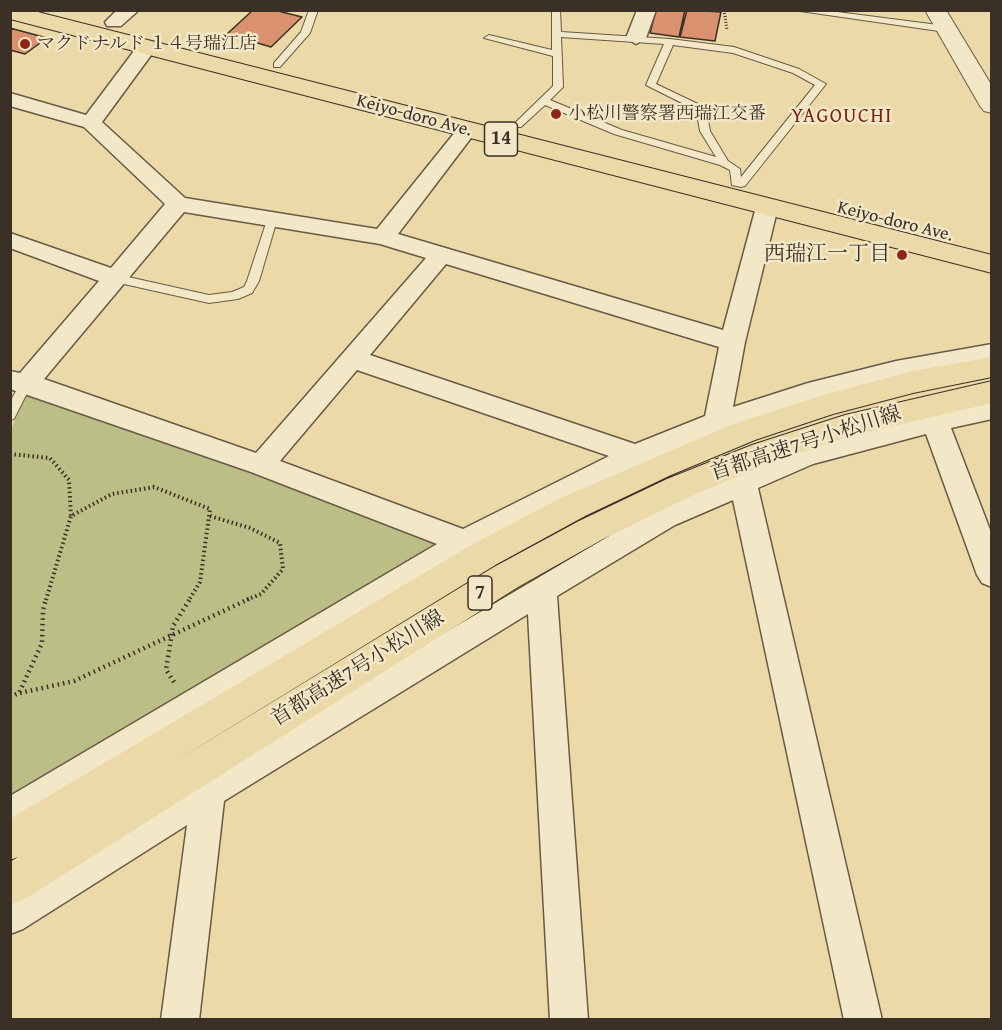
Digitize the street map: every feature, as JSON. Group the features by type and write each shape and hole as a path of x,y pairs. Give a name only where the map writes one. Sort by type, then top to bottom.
{"highway":[{"name":"Keiyo-doro Ave.","path":"67,10 122,16 277,65 734,176 992,246"},
{"name":"Keiyo-doro Ave.","path":"10,12 992,264"},
{"name":"首都高速7号小松川線","path":"10,841 410,598 485,554 573,507 744,432 838,402 913,382 992,367"},
{"name":"首都高速7号小松川線","path":"10,885 496,583 591,530 678,488 763,453 845,426 931,404 992,392"}],"street":[{"path":"636,38 647,10"},
{"path":"940,20 985,86 992,106"},
{"path":"91,123 147,47"},
{"path":"10,99 91,123 178,204 383,237 732,342"},
{"path":"383,237 467,130"},
{"path":"178,204 115,278 18,381 261,465 464,542"},
{"path":"717,422 732,342 767,207"},
{"path":"10,240 115,278"},
{"path":"261,465 442,255"},
{"path":"10,814 464,542 636,455 717,422 808,392 885,373 992,353"},
{"path":"351,358 636,455"},
{"path":"10,916 208,792 665,517 804,458 992,409"},
{"path":"935,422 992,575"},
{"path":"743,483 863,1020"},
{"path":"542,591 569,1020"},
{"path":"180,1020 208,792"}],"lane":[{"path":"277,65 305,33 314,10"},
{"path":"518,125 558,87 556,10"},
{"path":"796,10 940,20"},
{"path":"556,34 636,38 734,50 796,71 821,84 734,176"},
{"path":"489,38 558,54"},
{"path":"670,42 651,85 697,107 702,114 705,131 734,176"},
{"path":"544,101 734,176"},
{"path":"115,278 209,299 234,296 248,290 253,281 272,220"},
{"path":"10,416 18,381"}],"path":[{"path":"10,454 50,458 69,480 71,516 43,610 42,643 19,693"},
{"path":"71,516 112,494 154,487 210,508 200,582 173,626 166,670 192,707"},
{"path":"10,697 74,681 173,636 220,611 261,594 283,569 280,543 250,528 210,516"}],"green space":[{"path":"28,389 454,543 11,804 10,432"}],"building":[{"path":"253,10 274,10 302,17 271,47 227,34"},
{"path":"656,10 685,10 679,37 650,33"},
{"path":"687,10 721,12 715,41 680,37"},
{"name":"マクドナルド １４号瑞江店","path":"10,28 47,38 25,54 10,50"}],"place":[{"name":"マクドナルド １４号瑞江店","path":"25,44"},
{"name":"小松川警察署西瑞江交番","path":"556,114"},
{"name":"西瑞江一丁目","path":"902,255"}],"district":[{"name":"YAGOUCHI","path":"842,117"}]}
